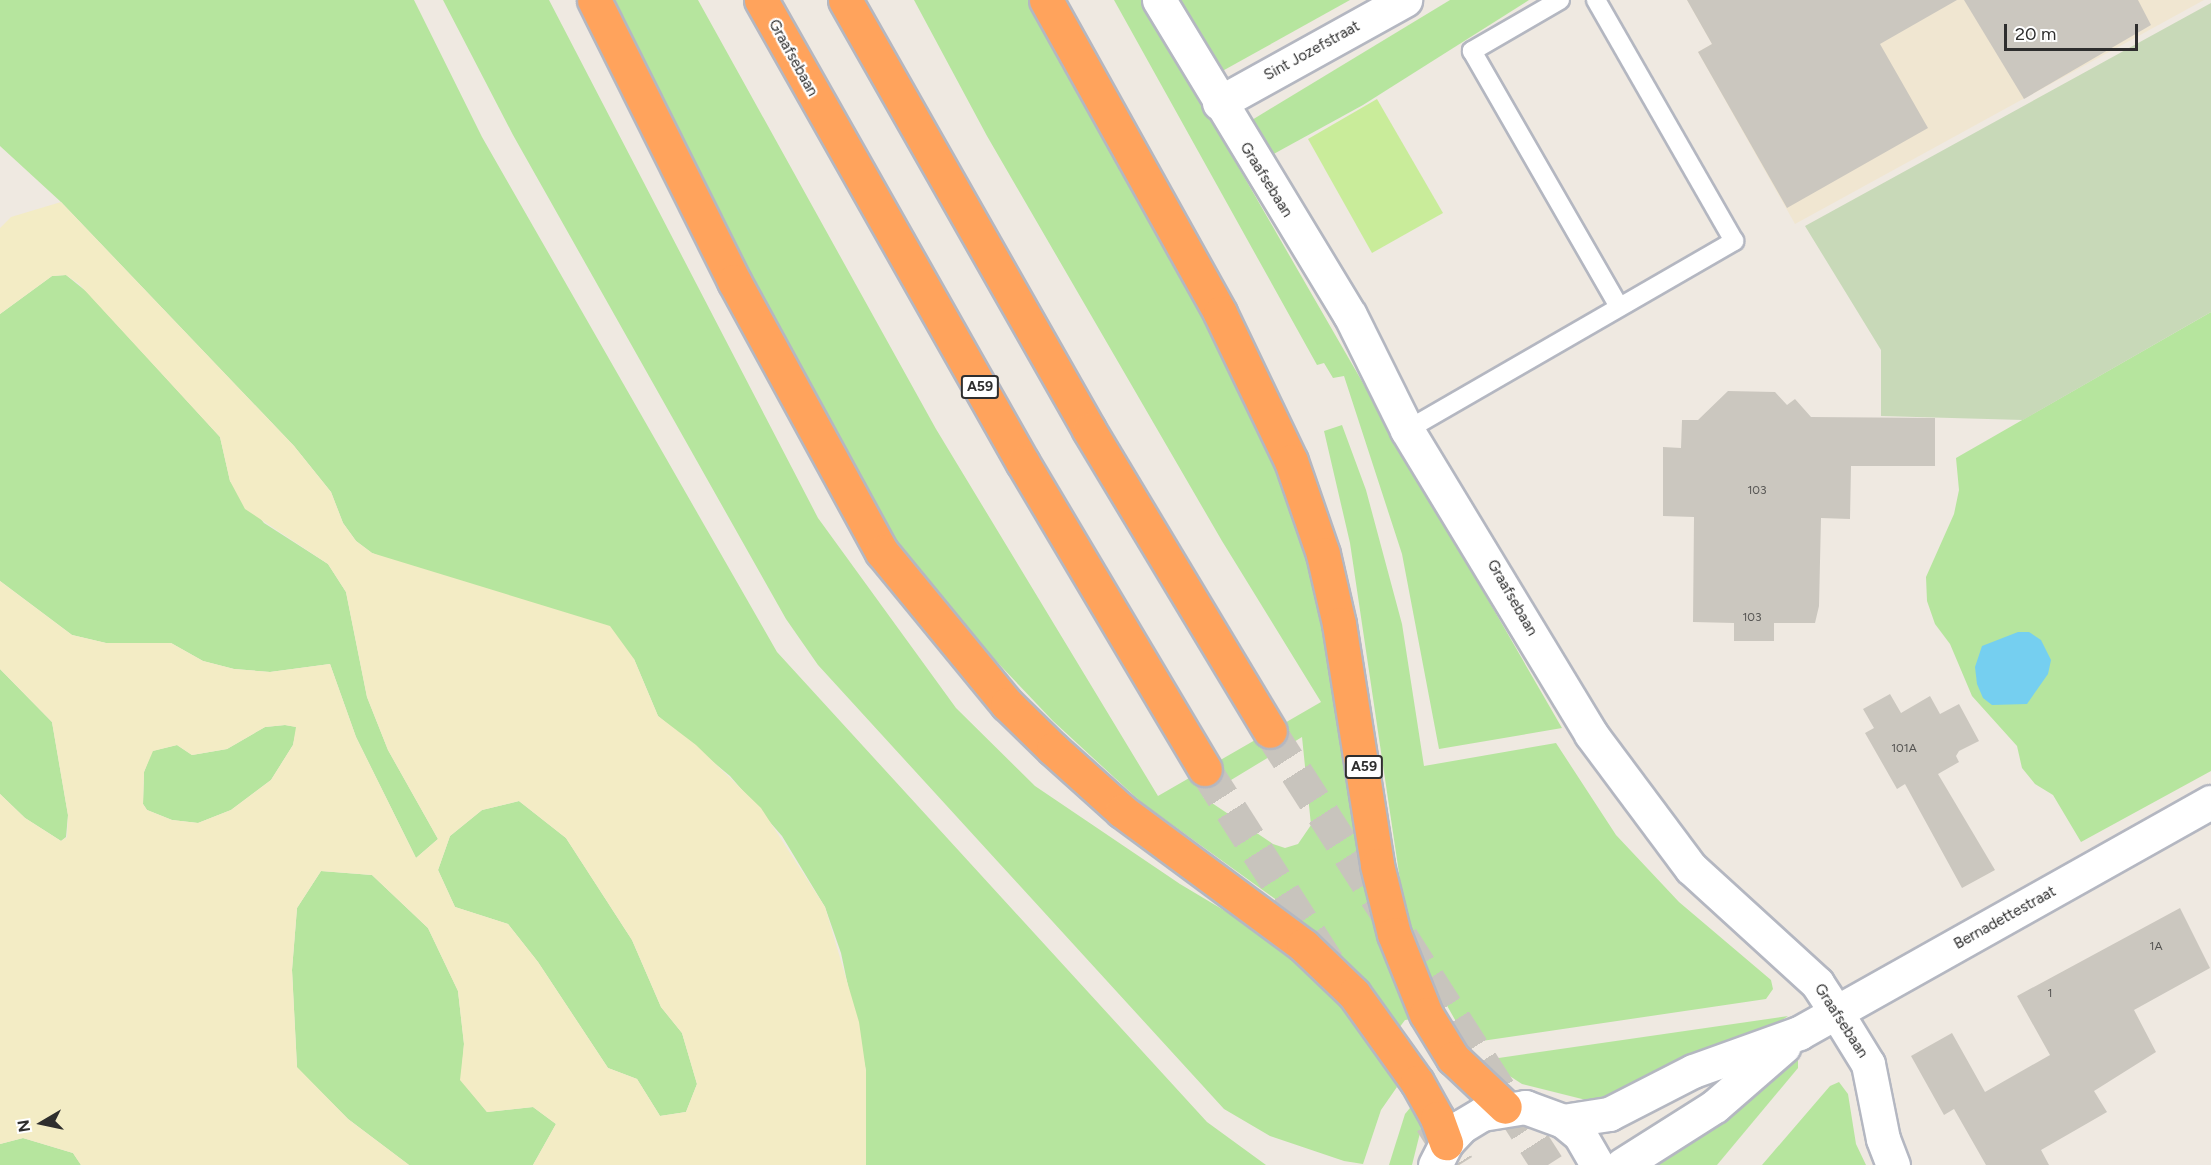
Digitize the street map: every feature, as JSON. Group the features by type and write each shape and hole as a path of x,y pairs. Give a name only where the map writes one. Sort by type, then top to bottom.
{"highway":[{"path":"594,0 734,281 882,552 1007,704 1053,749 1122,811 1303,945 1354,994 1417,1082 1437,1118 1440,1154"},
{"name":"Graafsebaan","path":"761,0 1023,464 1205,770"},
{"path":"845,0 1089,430 1270,732"},
{"name":"A59","path":"1046,0 1221,313 1291,461 1323,554 1339,624 1377,865 1394,934 1426,1014 1453,1058 1505,1107"}],"street":[{"name":"Graafsebaan","path":"1159,0 1219,103 1350,315 1407,430 1600,746 1691,868 1817,983 1836,1012 1868,1064 1883,1139 1893,1165"},
{"name":"Sint Jozefstraat","path":"1219,103 1405,0"},
{"name":"Bernadettestraat","path":"1563,1121 1609,1114 1693,1071 1799,1033 2211,802"},
{"name":"Bernadettestraat","path":"1622,1165 1715,1106 1799,1033"},
{"path":"1440,1154 1462,1126 1482,1114 1505,1107 1545,1111 1563,1121 1580,1135 1598,1165"}],"lane":[{"path":"1560,0 1472,51 1619,307"},
{"path":"1407,430 1734,241 1596,0"}],"shaded area":[{"path":"1687,0 2204,0 1795,224 1698,52 1712,44"}],"green space":[{"path":"0,0 414,0 482,137 777,652 1207,1122 1266,1165 866,1165 866,1071 841,953 825,907 782,836 730,776 658,716 634,659 372,553 356,541 343,523 331,492 294,446 61,202 0,146"},
{"path":"443,0 549,0 818,518 956,708 1035,786 1180,884 1299,955 1352,1008 1381,1053 1397,1087 1381,1110 1363,1164 1344,1161 1270,1136 1224,1109 818,665 786,619 513,135"},
{"path":"607,0 698,0 936,429 1158,796 1321,702 1222,541 987,136 914,0 1030,0 1215,330 1267,438 1312,574 1354,794 1414,1019 1405,1020 1399,1028 1341,957 1285,906 1142,803 1053,721 979,643 898,543 719,220","holes":["1302,737 1311,825 1298,844 1285,848 1273,844 1203,797"]},
{"path":"1114,0 1142,0 1562,728 1439,749 1402,554 1344,376 1333,378 1324,363 1317,365"},
{"path":"1173,0 1350,0 1217,74"},
{"path":"1450,0 1529,0 1363,105 1270,156 1247,123"},
{"path":"2211,3 2211,312 2023,420 1881,416 1881,350 1805,226"},
{"path":"1377,99 1443,213 1372,253 1308,139"},
{"path":"66,275 87,292 220,437 230,481 264,523 328,564 346,592 367,697 388,750 438,839 416,858 356,737 330,664 270,672 234,669 203,661 171,643 106,643 72,635 0,581 0,314 52,276"},
{"path":"2211,312 2211,771 2081,842 2053,795 2035,784 2022,768 2017,746 1972,696 1950,644 1935,624 1927,601 1926,577 1954,514 1959,490 1956,458"},
{"path":"1342,425 1366,490 1402,624 1424,766 1556,743 1616,835 1679,902 1771,980 1773,989 1766,999 1468,1043 1422,961 1403,900 1350,543 1324,431"},
{"path":"0,669 52,722 68,815 66,837 61,841 25,818 0,794"},
{"path":"285,725 297,727 293,745 271,780 231,810 198,823 172,820 147,810 143,804 144,772 152,751 177,745 192,755 227,749 265,727"},
{"path":"519,801 566,838 632,940 661,1007 682,1033 697,1084 686,1112 660,1116 637,1079 608,1068 538,962 508,924 455,907 438,870 450,836 482,810"},
{"path":"321,871 372,875 428,928 458,991 464,1044 461,1080 487,1112 533,1107 556,1124 533,1165 409,1165 348,1119 297,1068 292,970 297,908"},
{"path":"1788,1016 1771,1028 1616,1094 1586,1100 1522,1084 1485,1060"},
{"path":"1798,1060 1798,1068 1717,1165 1655,1165"},
{"path":"1839,1082 1848,1094 1856,1144 1866,1165 1762,1165 1830,1086"},
{"path":"1415,1102 1421,1129 1412,1165 1389,1165 1405,1114"},
{"path":"23,1138 73,1153 81,1165 0,1165 0,1144"}],"sand":[{"path":"61,202 294,446 331,492 343,523 356,541 372,553 610,626 634,659 658,716 696,745 761,808 825,907 859,1022 866,1071 866,1165 533,1165 556,1124 533,1107 487,1112 460,1080 464,1044 458,991 428,928 372,875 321,871 297,908 292,970 297,1067 348,1119 409,1165 81,1165 73,1153 23,1138 0,1144 0,794 25,818 61,841 67,837 68,815 52,722 0,669 0,581 72,635 106,643 171,643 203,661 234,669 270,672 330,664 356,737 416,858 438,839 388,750 367,697 346,592 328,564 245,509 230,481 220,437 79,284 66,275 52,276 0,314 0,228 11,217","holes":["285,725 296,727 293,745 271,780 231,810 198,823 172,820 147,810 143,804 144,772 153,751 177,745 192,755 227,749 265,727","519,801 566,838 632,940 661,1007 682,1033 697,1084 686,1112 660,1116 637,1079 608,1068 538,962 508,924 455,907 438,870 450,836 482,810"]}],"water":[{"path":"2018,632 2029,632 2041,640 2051,660 2048,674 2027,704 1992,705 1983,698 1977,684 1975,667 1982,646"}],"building":[{"path":"1687,0 1957,0 1880,44 1928,128 1787,208 1698,52 1712,44"},
{"path":"1964,0 2138,0 2151,25 2024,99"},
{"path":"1728,391 1775,392 1787,405 1795,399 1811,417 1935,418 1935,466 1851,466 1850,519 1821,518 1819,606 1815,623 1774,623 1774,641 1734,641 1734,623 1693,622 1694,517 1663,516 1663,447 1681,448 1682,420 1698,420"},
{"path":"1890,694 1901,713 1930,696 1940,714 1959,704 1979,741 1959,751 1956,756 1959,762 1938,774 1995,870 1962,888 1905,784 1897,789 1865,733 1874,728 1863,709"},
{"path":"2180,908 2210,968 2134,1010 2156,1052 2094,1091 2107,1112 2041,1150 2049,1165 1986,1165 1954,1109 1944,1115 1911,1056 1952,1033 1985,1092 2050,1055 2017,996"}],"tunnel":[{"path":"1270,731 1548,1165"},
{"path":"1205,769 1330,965"},
{"path":"1431,1122 1458,1165"}]}
